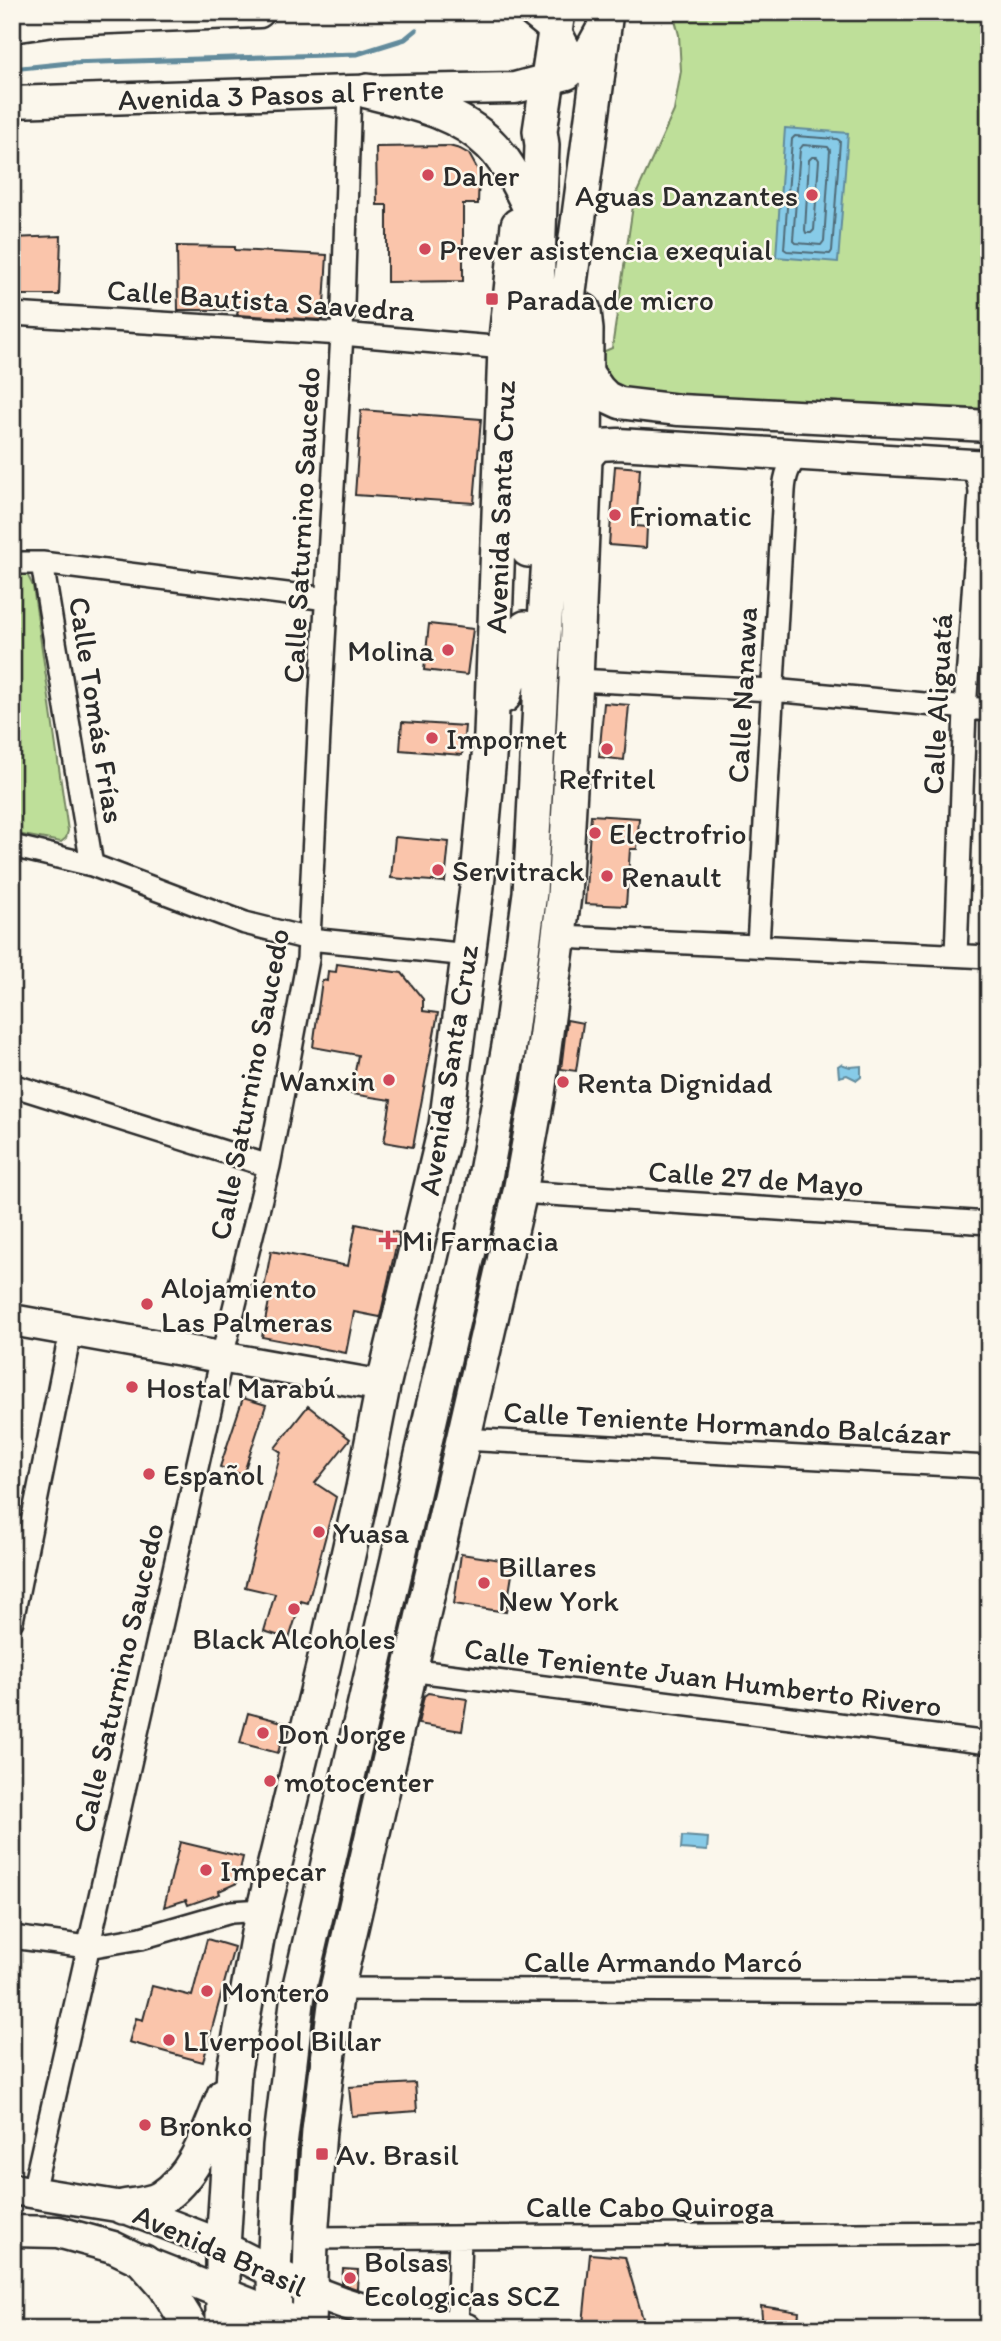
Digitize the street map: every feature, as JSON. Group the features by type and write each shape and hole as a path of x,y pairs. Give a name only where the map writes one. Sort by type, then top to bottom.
{"main road":[{"path":"12,27 60,20 259,12"},
{"path":"590,144 560,75 587,56 604,16"},
{"name":"Avenida Santa Cruz","path":"264,2266 298,1994 482,1194 509,1046 530,892 564,337 604,16"},
{"name":"Avenida Santa Cruz","path":"223,2329 223,2246 234,2070 264,1910 323,1667 381,1396 446,1125 469,955 491,735 505,348 521,190 560,75 549,18"},
{"name":"Avenida 3 Pasos al Frente","path":"12,102 515,88 560,75"},
{"path":"359,91 410,102 464,123 492,145 521,190 538,225"},
{"name":"Avenida Santa Cruz","path":"264,2319 276,2005 451,1251 492,1042 520,736 542,145 540,131"},
{"name":"Avenida Santa Cruz","path":"311,2328 311,2238 319,2131 337,1989 520,1192 538,1093 560,937 576,680 585,459 586,330 577,242"},
{"path":"585,369 607,397 620,403 680,410 989,426"},
{"path":"678,447 680,410"},
{"path":"585,459 598,445 618,444 976,465"},
{"path":"491,735 525,628"},
{"path":"537,752 576,680"},
{"path":"12,1320 220,1367 381,1396"},
{"path":"12,1339 66,1349 220,1367"},
{"path":"123,2207 159,2200 181,2180 203,2148 234,2070"},
{"name":"Avenida Brasil","path":"23,2190 123,2207 223,2246 309,2290 369,2311 461,2328"},
{"name":"Avenida Brasil","path":"12,2231 58,2232 113,2247 144,2262 222,2291 264,2319 311,2328"},
{"path":"144,2262 166,2287 192,2329"}],"street":[{"name":"Calle Saturnino Saucedo","path":"23,2190 88,1947 220,1367 269,1166 308,959 342,334 359,91"},
{"name":"Calle Bautista Saavedra","path":"12,313 342,334 505,348"},
{"name":"Calle Nanawa","path":"758,945 784,491 788,470 800,455"},
{"name":"Calle Aliguatá","path":"956,955 965,709 981,493 979,478 972,468 976,465"},
{"path":"12,563 42,564 327,599"},
{"name":"Calle Tomás Frías","path":"42,564 92,865"},
{"path":"576,680 772,690 989,710"},
{"path":"12,846 92,865 245,923 309,939 469,955"},
{"path":"560,937 989,957"},
{"path":"12,1085 269,1166"},
{"name":"Calle 27 de Mayo","path":"520,1192 989,1223"},
{"path":"12,1620 66,1349"},
{"name":"Calle Teniente Hormando Balcázar","path":"462,1439 989,1467"},
{"name":"Calle Teniente Juan Humberto Rivero","path":"409,1670 989,1743"},
{"path":"12,1937 88,1947 141,1938 231,1912 264,1910"},
{"name":"Calle Armando Marcó","path":"337,1989 989,1992"},
{"name":"Calle Cabo Quiroga","path":"311,2238 989,2233"},
{"path":"460,2237 461,2328"}],"green space":[{"path":"673,12 989,12 989,409 735,397 712,407 626,399 598,371 598,354 612,348 634,199 674,111 681,71 679,35"},
{"path":"12,571 26,572 33,586 68,831 61,842 12,833"}],"water":[{"name":"Aguas Danzantes","path":"785,128 848,133 838,262 776,257"},
{"path":"838,1066 861,1066 861,1077 857,1080 847,1075 839,1077"},
{"path":"682,1836 708,1838 707,1851 681,1849"}],"building":[{"path":"449,146 469,154 479,172 478,204 463,204 463,281 387,282 387,205 377,205 376,147"},
{"path":"61,236 59,295 12,295 12,238"},
{"path":"177,246 235,247 235,250 327,255 323,320 237,315 238,310 178,310"},
{"path":"361,410 481,419 474,503 355,495"},
{"path":"615,466 640,468 636,526 647,527 646,548 609,545"},
{"name":"Molina","path":"429,624 473,629 467,675 424,670"},
{"path":"604,703 629,705 624,760 599,757"},
{"name":"Impornet","path":"402,722 465,726 462,755 400,750"},
{"name":"Renault","path":"591,815 639,818 637,849 630,849 626,906 585,904"},
{"path":"395,837 449,842 445,882 391,878"},
{"path":"337,964 402,973 423,999 423,1011 438,1013 413,1147 384,1142 391,1100 351,1094 358,1055 313,1047 322,980 327,981 328,971 336,972"},
{"path":"567,1020 583,1023 576,1071 561,1069"},
{"path":"356,1224 399,1233 380,1317 354,1312 346,1353 262,1337 270,1296 263,1294 271,1251 348,1266"},
{"path":"243,1398 266,1405 243,1475 220,1467"},
{"path":"308,1406 350,1439 315,1483 336,1497 308,1603 301,1601 289,1639 264,1631 275,1594 245,1587 281,1452 275,1448"},
{"name":"Billares New York","path":"461,1554 514,1562 506,1612 454,1604"},
{"path":"428,1693 467,1699 462,1731 418,1724 424,1696"},
{"name":"Don Jorge","path":"248,1713 286,1723 278,1753 240,1743"},
{"name":"Impecar","path":"180,1842 243,1857 237,1883 219,1891 220,1894 188,1905 186,1900 164,1907"},
{"name":"Montero","path":"207,1939 234,1947 203,2062 129,2042 136,2018 143,2020 152,1986 192,1996"},
{"path":"415,2083 417,2111 352,2116 349,2087"},
{"path":"590,2254 625,2257 646,2329 583,2324"},
{"name":"Bolsas Ecologicas SCZ","path":"343,2269 358,2270 357,2289 342,2284"},
{"path":"761,2306 799,2312 797,2329 763,2329"}],"waterway":[{"path":"12,69 69,63 357,54 405,39 416,30"}],"place":[{"name":"Daher","path":"428,175"},
{"name":"Aguas Danzantes","path":"812,195"},
{"name":"Prever asistencia exequial","path":"425,249"},
{"name":"Parada de micro","path":"492,299"},
{"name":"Friomatic","path":"615,515"},
{"name":"Molina","path":"448,650"},
{"name":"Impornet","path":"432,738"},
{"name":"Refritel","path":"607,749"},
{"name":"Electrofrio","path":"595,833"},
{"name":"Servitrack","path":"438,870"},
{"name":"Renault","path":"607,876"},
{"name":"Wanxin","path":"389,1080"},
{"name":"Renta Dignidad","path":"563,1082"},
{"name":"Mi Farmacia","path":"388,1240"},
{"name":"Alojamiento Las Palmeras","path":"147,1304"},
{"name":"Hostal Marabú","path":"132,1387"},
{"name":"Español","path":"149,1474"},
{"name":"Yuasa","path":"319,1532"},
{"name":"Billares New York","path":"484,1583"},
{"name":"Black Alcoholes","path":"294,1609"},
{"name":"Don Jorge","path":"263,1733"},
{"name":"motocenter","path":"270,1781"},
{"name":"Impecar","path":"206,1870"},
{"name":"Montero","path":"207,1991"},
{"name":"LIverpool Billar","path":"169,2040"},
{"name":"Bronko","path":"145,2125"},
{"name":"Av. Brasil","path":"322,2154"},
{"name":"Bolsas Ecologicas SCZ","path":"350,2278"}]}
